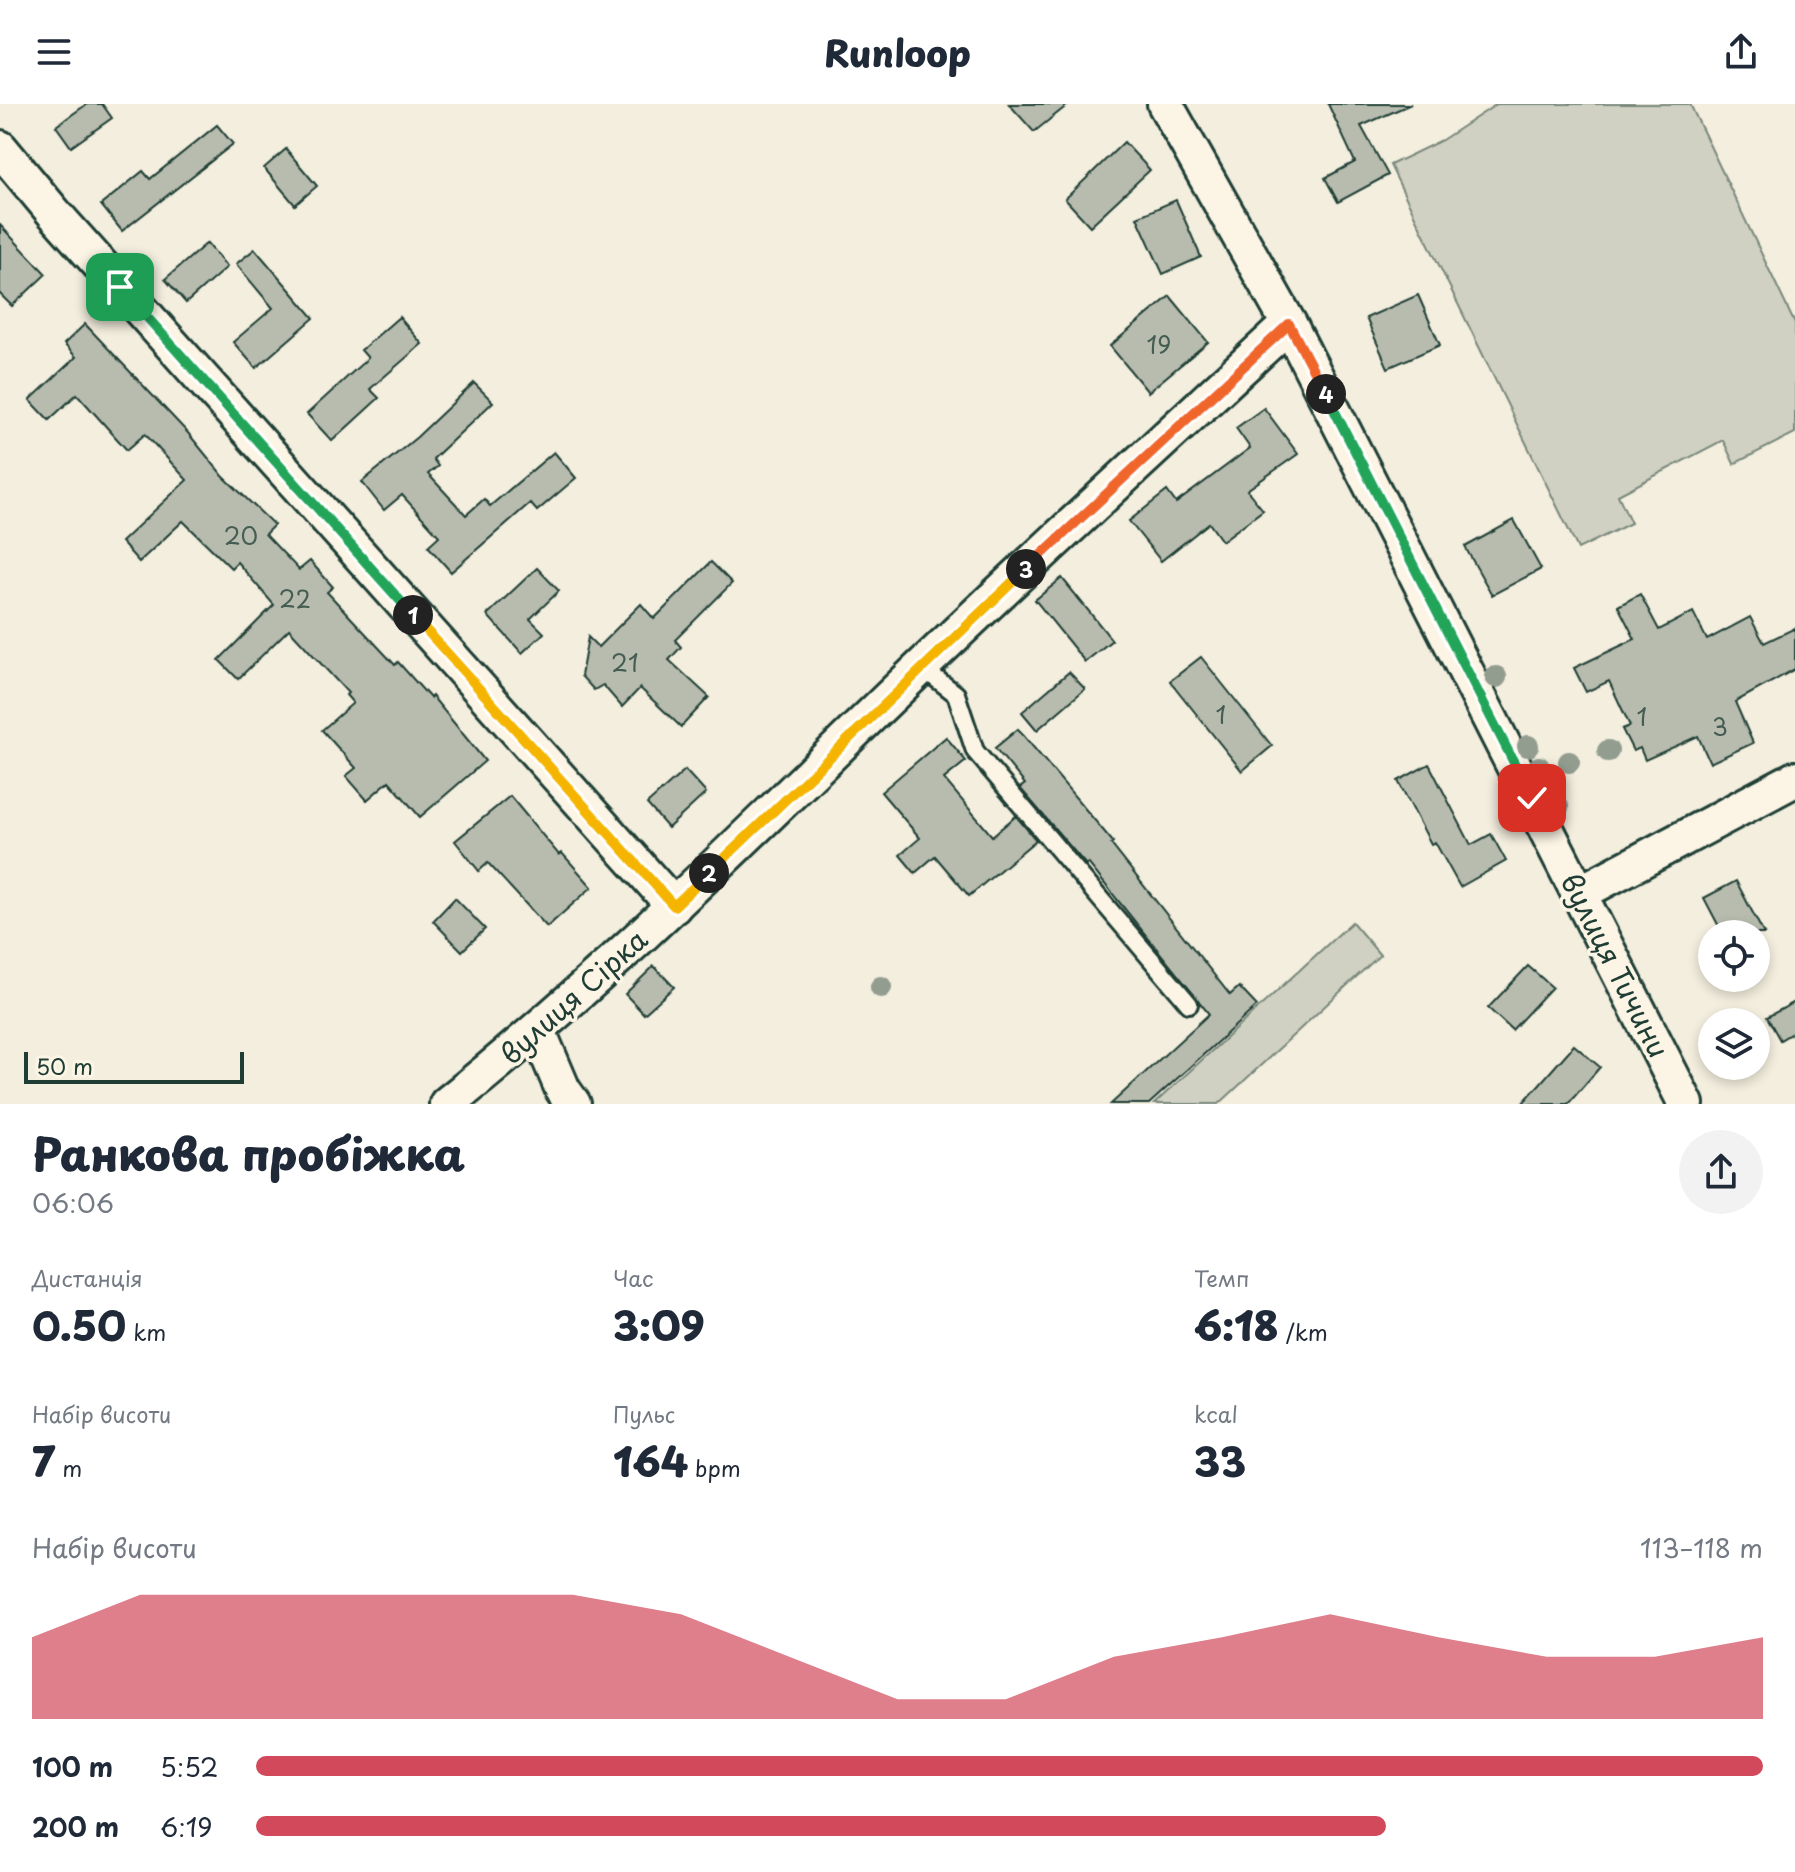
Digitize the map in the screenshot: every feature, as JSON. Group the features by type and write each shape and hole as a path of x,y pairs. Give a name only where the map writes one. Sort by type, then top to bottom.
{"street":[{"name":"вулиця Тичини","path":"1179,109 1686,1104"},
{"path":"0,148 54,213 674,906"},
{"name":"вулиця Сірка","path":"447,1104 538,1031 674,906 921,667 1289,324"},
{"path":"1580,893 1795,779"},
{"path":"538,1031 563,1090 573,1104"}],"lane":[{"path":"921,667 956,694 975,751 1189,1004"}],"shaded area":[{"path":"1497,104 1690,104 1795,324 1795,433 1734,464 1723,440 1618,495 1631,523 1578,549 1390,165 1442,140"},
{"path":"1352,922 1380,955 1219,1104 1154,1104"}],"building":[{"path":"87,104 102,104 112,118 71,147 56,126"},
{"path":"1009,104 1069,104 1034,132"},
{"path":"1328,104 1411,104 1361,126 1388,175 1338,202 1325,178 1355,162"},
{"path":"217,125 233,144 122,231 101,205 143,171 150,179"},
{"path":"1124,142 1150,170 1090,226 1065,199"},
{"path":"286,149 317,186 295,205 264,168"},
{"path":"1176,200 1201,257 1163,274 1137,217"},
{"path":"0,225 46,274 12,306 0,294"},
{"path":"207,243 227,267 186,303 165,279"},
{"path":"255,249 314,318 256,368 233,342 273,308 236,264"},
{"path":"1418,295 1440,345 1388,368 1366,318"},
{"path":"1170,296 1208,342 1148,392 1110,346"},
{"path":"399,317 422,344 370,389 379,398 332,441 307,414 368,358 361,350"},
{"path":"85,324 188,433 223,476 274,525 265,534 299,570 310,561 333,587 327,592 395,665 398,662 430,698 432,696 485,761 420,817 389,781 367,800 346,776 356,768 322,730 353,703 346,695 348,693 289,629 238,679 219,660 274,605 237,562 231,568 183,521 139,562 121,542 187,480 145,434 127,450 77,394 49,420 30,400 76,357 64,344"},
{"path":"474,383 493,402 433,459 438,466 428,474 466,515 484,499 490,506 554,452 576,478 537,511 530,503 451,572 428,546 439,536 402,495 384,510 362,482 417,437"},
{"path":"1264,408 1298,454 1247,490 1263,510 1222,541 1209,523 1161,561 1129,521 1167,491 1176,503 1250,448 1236,428"},
{"path":"1514,520 1541,569 1492,595 1465,547"},
{"path":"711,562 732,583 675,640 681,647 669,660 709,697 681,727 640,688 622,707 603,685 594,690 581,676 588,637 598,647 641,604 654,619"},
{"path":"537,568 559,591 530,619 544,633 522,653 487,615"},
{"path":"1062,578 1112,640 1085,662 1035,600"},
{"path":"1640,594 1659,630 1693,612 1707,640 1750,617 1764,643 1795,628 1795,669 1735,702 1753,743 1710,763 1698,736 1645,760 1640,748 1633,751 1622,729 1630,726 1609,681 1586,692 1574,668 1635,639 1618,606"},
{"path":"1201,657 1272,746 1242,771 1170,681"},
{"path":"1069,672 1085,689 1037,730 1022,712"},
{"path":"1018,729 1113,842 1111,844 1230,995 1239,987 1257,1006 1149,1104 1111,1104 1209,1014 1088,863 1086,865 1020,788 1025,784 995,748"},
{"path":"946,737 966,761 944,779 992,836 1016,816 1036,840 969,896 935,856 915,873 900,855 920,838 881,792"},
{"path":"1429,764 1471,845 1491,834 1506,861 1460,887 1435,842 1431,844 1398,781"},
{"path":"685,770 706,793 668,828 647,804"},
{"path":"510,796 559,855 562,853 592,887 547,927 488,863 479,871 455,841"},
{"path":"1736,881 1757,920 1716,920 1704,898"},
{"path":"455,898 485,929 462,951 433,921"},
{"path":"654,966 674,987 644,1014 625,994"},
{"path":"1528,966 1552,987 1512,1030 1488,1008"},
{"path":"1795,1002 1795,1031 1780,1040 1770,1022 1770,1015"},
{"path":"1574,1045 1600,1067 1568,1104 1522,1104"}],"route":[{"path":"120,287 674,906 921,667 1289,324 1532,798"}]}
